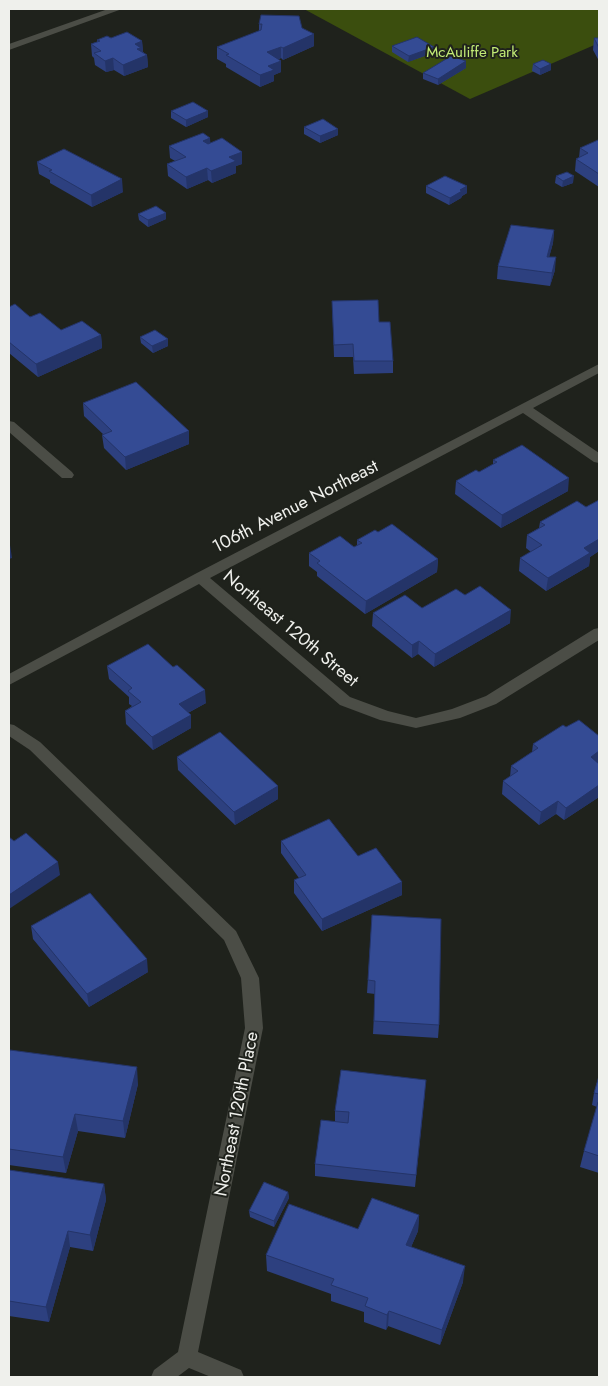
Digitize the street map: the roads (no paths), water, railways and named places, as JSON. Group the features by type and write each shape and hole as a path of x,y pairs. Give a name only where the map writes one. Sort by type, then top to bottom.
{"street":[{"path":"9,47 116,9"},
{"name":"106th Avenue Northeast","path":"9,680 200,577 599,368"},
{"path":"525,408 599,460"},
{"path":"9,425 67,475"},
{"name":"Northeast 120th Street","path":"200,577 345,701 385,716 416,723 455,714 491,700 599,633"},
{"name":"Northeast 120th Place","path":"9,729 35,746 230,936 250,978 254,1028 187,1357"},
{"path":"161,1377 187,1357 234,1377"}],"park label":[{"name":"McAuliffe Park","path":"472,52"}]}
